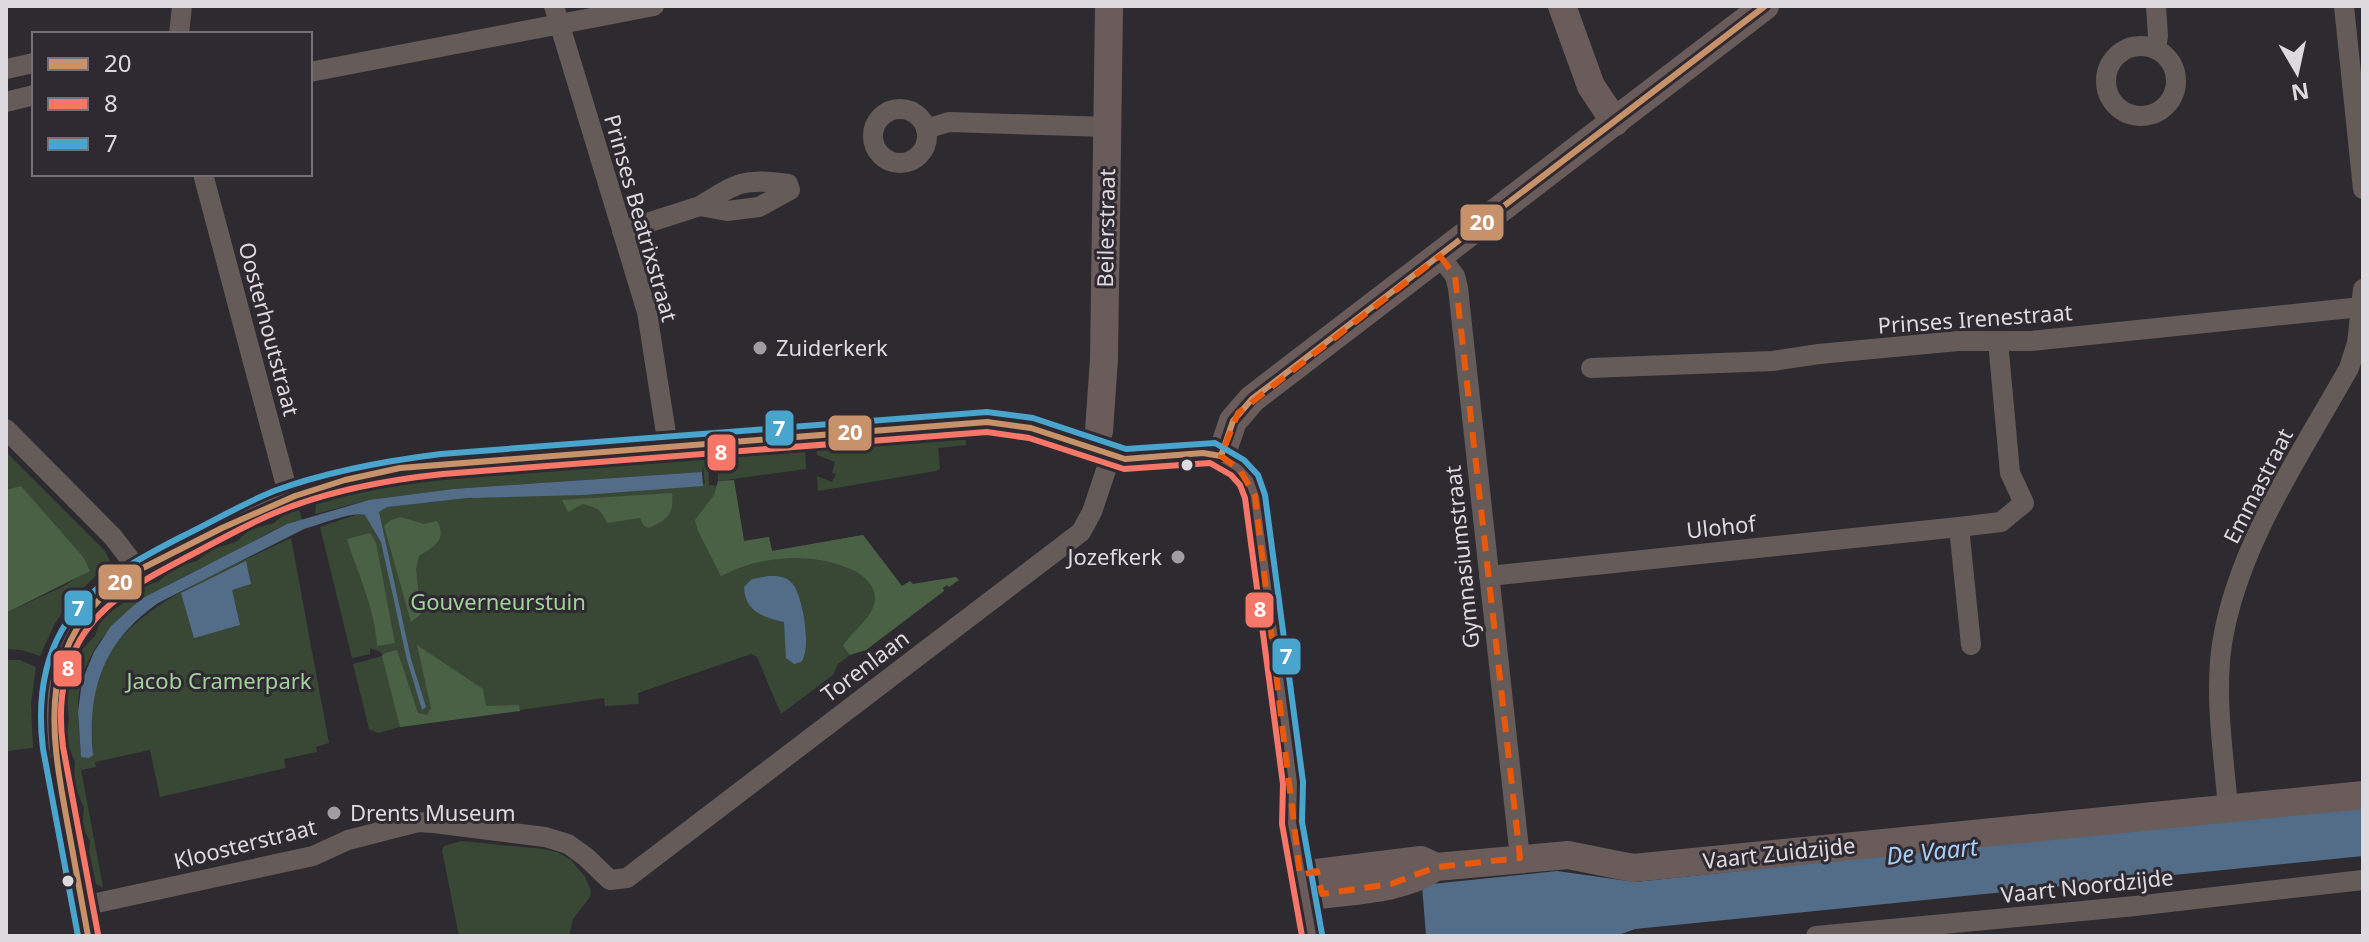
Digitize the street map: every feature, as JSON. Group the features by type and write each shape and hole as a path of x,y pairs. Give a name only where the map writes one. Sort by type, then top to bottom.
{"main road":[{"name":"Beilerstraat","path":"1102,452 1099,431 1104,359 1109,6"},
{"path":"1562,6 1591,86 1615,122"},
{"path":"1221,456 1233,421 1245,405 1765,6"},
{"path":"88,936 55,757 52,694 59,660 83,617 107,591 139,571 265,506 366,473 987,422 1031,428 1102,452 1139,459 1203,453 1221,456 1249,480 1255,496 1293,783 1292,823 1311,884 1316,935"},
{"name":"Vaart Zuidzijde","path":"1311,884 1421,860 1436,867 1568,855 1633,868 2363,795"}],"street":[{"path":"179,32 182,6"},
{"path":"312,72 556,15 654,6"},
{"path":"2156,6 2156,49"},
{"path":"2344,6 2363,189"},
{"name":"Prinses Beatrixstraat","path":"556,15 647,312 668,446"},
{"path":"6,69 32,63"},
{"path":"6,102 32,96"},
{"path":"926,129 949,122 1107,127"},
{"name":"Oosterhoutstraat","path":"204,176 289,497"},
{"path":"622,231 700,206"},
{"name":"Gymnasiumstraat","path":"1440,256 1455,276 1458,288 1520,858"},
{"name":"Prinses Irenestraat","path":"1591,368 1773,361 1958,341 2031,341 2362,298"},
{"name":"Emmastraat","path":"2228,809 2219,691 2221,647 2230,602 2261,525 2349,368 2357,343 2362,298"},
{"name":"Ulohof","path":"1489,576 2001,522 2024,503 2010,473 1998,341"},
{"path":"6,429 120,545 139,571"},
{"name":"Torenlaan","path":"418,822 545,837 568,844 610,880 627,878 1081,532 1092,512 1102,452"},
{"path":"1959,527 1971,645"},
{"name":"Kloosterstraat","path":"83,906 313,856 348,840 418,822"},
{"name":"Vaart Noordzijde","path":"1816,936 2135,906 2363,880"}],"highlighted area":[{"path":"1440,256 1455,276 1520,858 1436,867 1391,884 1322,894 1317,871 1300,875 1255,496 1240,470 1221,456 1238,413"}],"green space":[{"path":"965,434 966,445 938,448 940,469 936,471 818,491 817,476 832,482 836,474 832,473 835,462 817,455 816,446"},
{"path":"805,448 806,469 718,481 717,453"},
{"path":"6,452 105,551 110,561 68,604 55,623 40,656 6,649 6,613 64,586 89,570 6,598"},
{"name":"Gouverneurstuin","path":"708,454 709,485 735,487 744,541 769,537 772,551 863,535 902,586 910,581 913,584 956,577 866,650 854,652 838,664 833,675 781,714 757,657 751,654 638,693 639,704 605,706 604,698 400,727 378,733 369,729 353,664 382,656 381,652 370,648 370,654 352,658 320,527 391,503 699,479 705,484 703,465 702,472 453,489 369,500 315,514 316,504 321,502 320,496 375,482"},
{"path":"734,480 744,541 769,537 772,551 863,535 902,586 910,581 913,584 956,577 959,580 943,588 944,591 866,650 850,655 843,646 866,619 875,600 872,587 859,573 822,560 788,558 753,564 721,576 695,520 714,495 718,481"},
{"path":"21,486 84,558 90,571 6,613 6,490"},
{"path":"672,493 668,515 649,528 640,518 607,523 598,510 583,504 568,512 562,500"},
{"name":"Jacob Cramerpark","path":"299,509 302,520 274,530 177,580 128,612 107,632 92,655 81,682 78,713 81,756 89,758 93,754 95,685 103,663 118,641 161,604 187,588 291,538 329,743 316,747 317,752 284,759 286,768 160,797 150,750 95,762 96,767 81,770 103,887 96,884 90,841 82,827 84,808 74,785 75,762 66,740 69,719 67,694 76,676 79,653 95,636 102,617 122,604 133,591 159,581 176,567 197,561 212,549 236,542 249,530 274,523"},
{"path":"401,517 424,524 437,521 441,533 437,542 419,556 416,569 421,614 411,622 384,526"},
{"path":"370,533 376,543 395,643 377,646 370,605 347,539"},
{"path":"417,645 483,689 486,706 519,705 520,711 400,727 382,656 397,650 418,713 427,715 431,708"},
{"path":"6,660 20,660 36,667 31,704 33,748 6,751"},
{"path":"461,841 543,849 571,860 585,877 591,891 590,897 573,919 569,936 459,936 442,850 444,846"}],"water":[{"path":"702,472 703,486 583,495 467,498 387,507 379,512 411,659 426,707 422,710 407,660 381,542 365,515 344,517 304,529 158,603 139,618 112,651 103,669 93,709 93,755 81,757 78,712 82,681 94,652 111,626 141,599 287,524 369,500 453,489"},
{"path":"246,561 251,584 232,590 240,625 194,638 181,593"},
{"path":"768,576 790,581 800,599 806,635 801,662 794,664 786,658 784,622 756,612 745,595 744,587 752,579"},
{"name":"De Vaart","path":"2363,806 2363,856 1635,929 1616,936 1426,936 1422,885 1557,871 1635,882"}],"transit line":[{"name":"20","path":"1221,456 1233,421 1252,399 1765,6"},
{"name":"7","path":"78,936 43,749 41,703 45,673 62,630 85,600 114,575 147,555 274,491 336,472 377,464 441,454 987,412 1033,418 1126,449 1215,443 1244,460 1258,475 1265,495 1303,782 1302,822 1322,934"},
{"name":"20","path":"88,936 61,786 54,718 56,687 64,657 77,628 98,601 127,576 222,528 295,496 345,480 400,468 987,422 1031,428 1125,459 1203,453 1221,456"},
{"name":"8","path":"98,934 63,747 62,692 74,653 90,625 128,590 158,572 277,512 338,492 379,483 443,474 987,432 1029,438 1124,469 1210,463 1231,475 1240,485 1245,498 1283,784 1282,824 1302,936"}],"place":[{"name":"Zuiderkerk","path":"760,348"},
{"name":"Jozefkerk","path":"1178,557"},
{"name":"Drents Museum","path":"334,813"}]}
